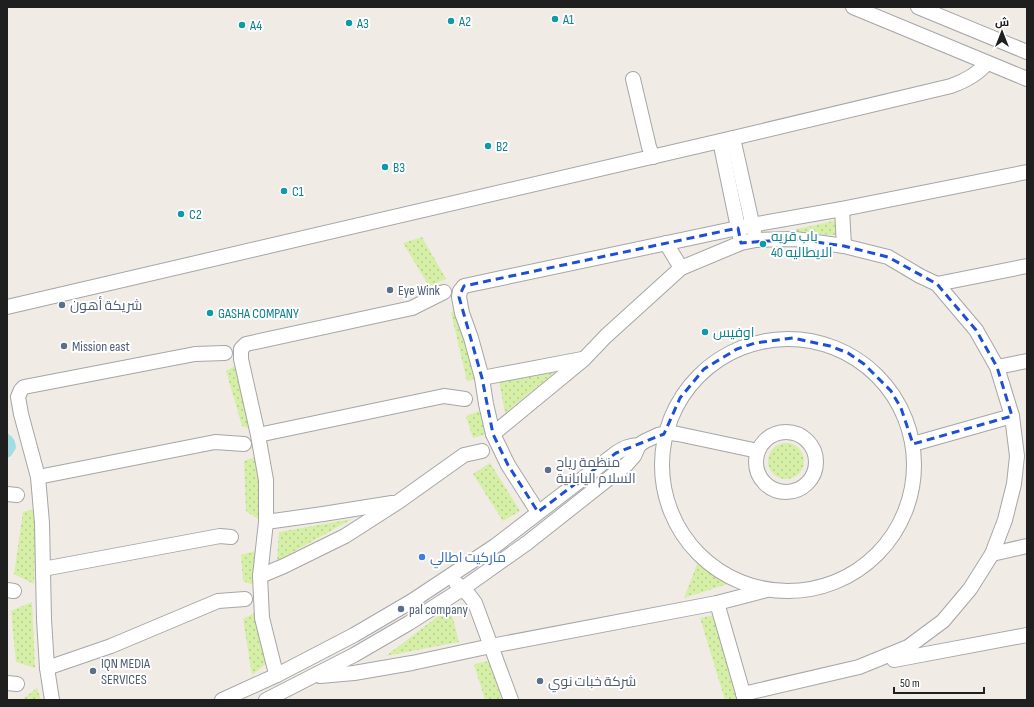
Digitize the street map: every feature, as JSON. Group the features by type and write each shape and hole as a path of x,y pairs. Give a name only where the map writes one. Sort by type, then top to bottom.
{"street":[{"path":"853,7 1027,79"},
{"path":"918,7 1027,52"},
{"path":"7,307 726,140 950,86 972,77 987,63"},
{"path":"633,79 649,147 653,157"},
{"path":"726,140 756,240"},
{"path":"726,140 741,243"},
{"path":"538,512 508,465 493,434 482,378 462,313 459,298 460,291 464,286 752,225 842,209 1027,172"},
{"path":"842,209 844,246"},
{"path":"493,434 584,359 606,336 681,268 741,243 756,240 794,239 844,246 888,257 937,284 976,330 997,367 1022,455 1007,513 992,554 970,589 943,621 908,647 859,667"},
{"path":"666,243 681,268"},
{"path":"937,284 1027,266"},
{"path":"277,675 262,618 260,576 266,522 266,480 258,435 241,359 242,350 246,344 412,308 444,292"},
{"path":"793,338 812,341 830,346 848,354 864,364 891,391 901,408 908,425 913,444 914,475 912,491 901,521 893,535 872,559 860,569 846,577 816,588 784,591 768,590 736,580 720,572 706,562 682,535 673,520 663,486 661,451 664,434 671,415 680,398 704,369 731,352 755,342 793,338"},
{"path":"52,700 47,668 44,619 42,523 38,477 18,397 20,390 24,387 195,354 225,353"},
{"path":"482,378 584,359"},
{"path":"997,367 1027,361"},
{"path":"258,435 444,396 465,398"},
{"path":"913,444 1012,416"},
{"path":"781,433 791,433 800,436 808,442 814,450 817,460 816,470 812,479 805,486 796,491 787,493 777,491 768,487 761,479 757,470 756,460 758,451 764,442 772,436 781,433"},
{"path":"266,700 282,696 311,676 354,655 409,623 462,589 527,543 627,464 634,456 640,445 651,437 664,434 678,434 758,451"},
{"path":"38,477 215,442 244,444"},
{"path":"222,700 277,675 354,635 412,601 495,546 616,452 625,447 640,445"},
{"path":"260,576 345,536 398,502 464,456 482,451"},
{"path":"266,522 398,502"},
{"path":"43,569 220,536 231,537"},
{"path":"992,554 1027,546"},
{"path":"449,576 469,595 475,603 511,700"},
{"path":"311,676 354,673 412,663 717,602 768,590"},
{"path":"47,668 111,646 218,601 245,599"},
{"path":"717,602 744,697 859,667 1027,635"}],"highlighted area":[{"path":"738,228 741,243 795,239 844,246 888,257 937,284 976,330 997,367 1012,416 913,444 901,408 891,391 864,364 848,353 830,346 793,338 755,343 737,349 704,369 680,398 664,434 616,453 538,512 508,465 493,434 482,378 459,297 464,286"}],"green space":[{"path":"837,220 837,235 780,233"},
{"path":"422,237 446,279 429,286 403,243"},
{"path":"459,306 480,379 467,381 451,313"},
{"path":"240,363 260,432 242,426 226,371"},
{"path":"556,371 505,413 499,381"},
{"path":"482,410 490,433 473,438 466,416"},
{"path":"786,443 799,448 804,461 799,474 786,479 773,474 768,461 773,448"},
{"path":"261,455 261,521 246,511 244,461"},
{"path":"490,463 520,511 503,521 473,474"},
{"path":"36,509 34,584 14,574 23,512"},
{"path":"352,519 277,561 279,532"},
{"path":"259,550 257,586 243,581 241,555"},
{"path":"699,559 737,581 684,598"},
{"path":"32,602 35,668 16,662 11,611"},
{"path":"450,607 459,642 386,656"},
{"path":"260,610 268,662 252,675 243,619"},
{"path":"715,615 742,700 725,700 700,618"},
{"path":"489,661 502,700 485,700 474,664"},
{"path":"37,688 41,700 23,699"}],"water":[{"path":"7,433 14,439 16,448 11,456 7,458"}],"place":[{"name":"A1","path":"555,19"},
{"name":"A2","path":"451,21"},
{"name":"A3","path":"349,23"},
{"name":"A4","path":"242,25"},
{"name":"B2","path":"488,146"},
{"name":"B3","path":"385,167"},
{"name":"C1","path":"284,191"},
{"name":"C2","path":"181,214"},
{"name":"باب قريه الايطاليه 40","path":"763,244"},
{"name":"Eye Wink","path":"390,290"},
{"name":"شريكة أهون","path":"62,305"},
{"name":"GASHA COMPANY","path":"210,313"},
{"name":"اوفيس","path":"705,332"},
{"name":"Mission east","path":"64,346"},
{"name":"منظمة رياح السلام اليابانية","path":"548,470"},
{"name":"ماركيت اطالي","path":"422,557"},
{"name":"pal company","path":"401,609"},
{"name":"IQN MEDIA SERVICES","path":"93,671"},
{"name":"شركة خبات نوي","path":"540,681"}]}
